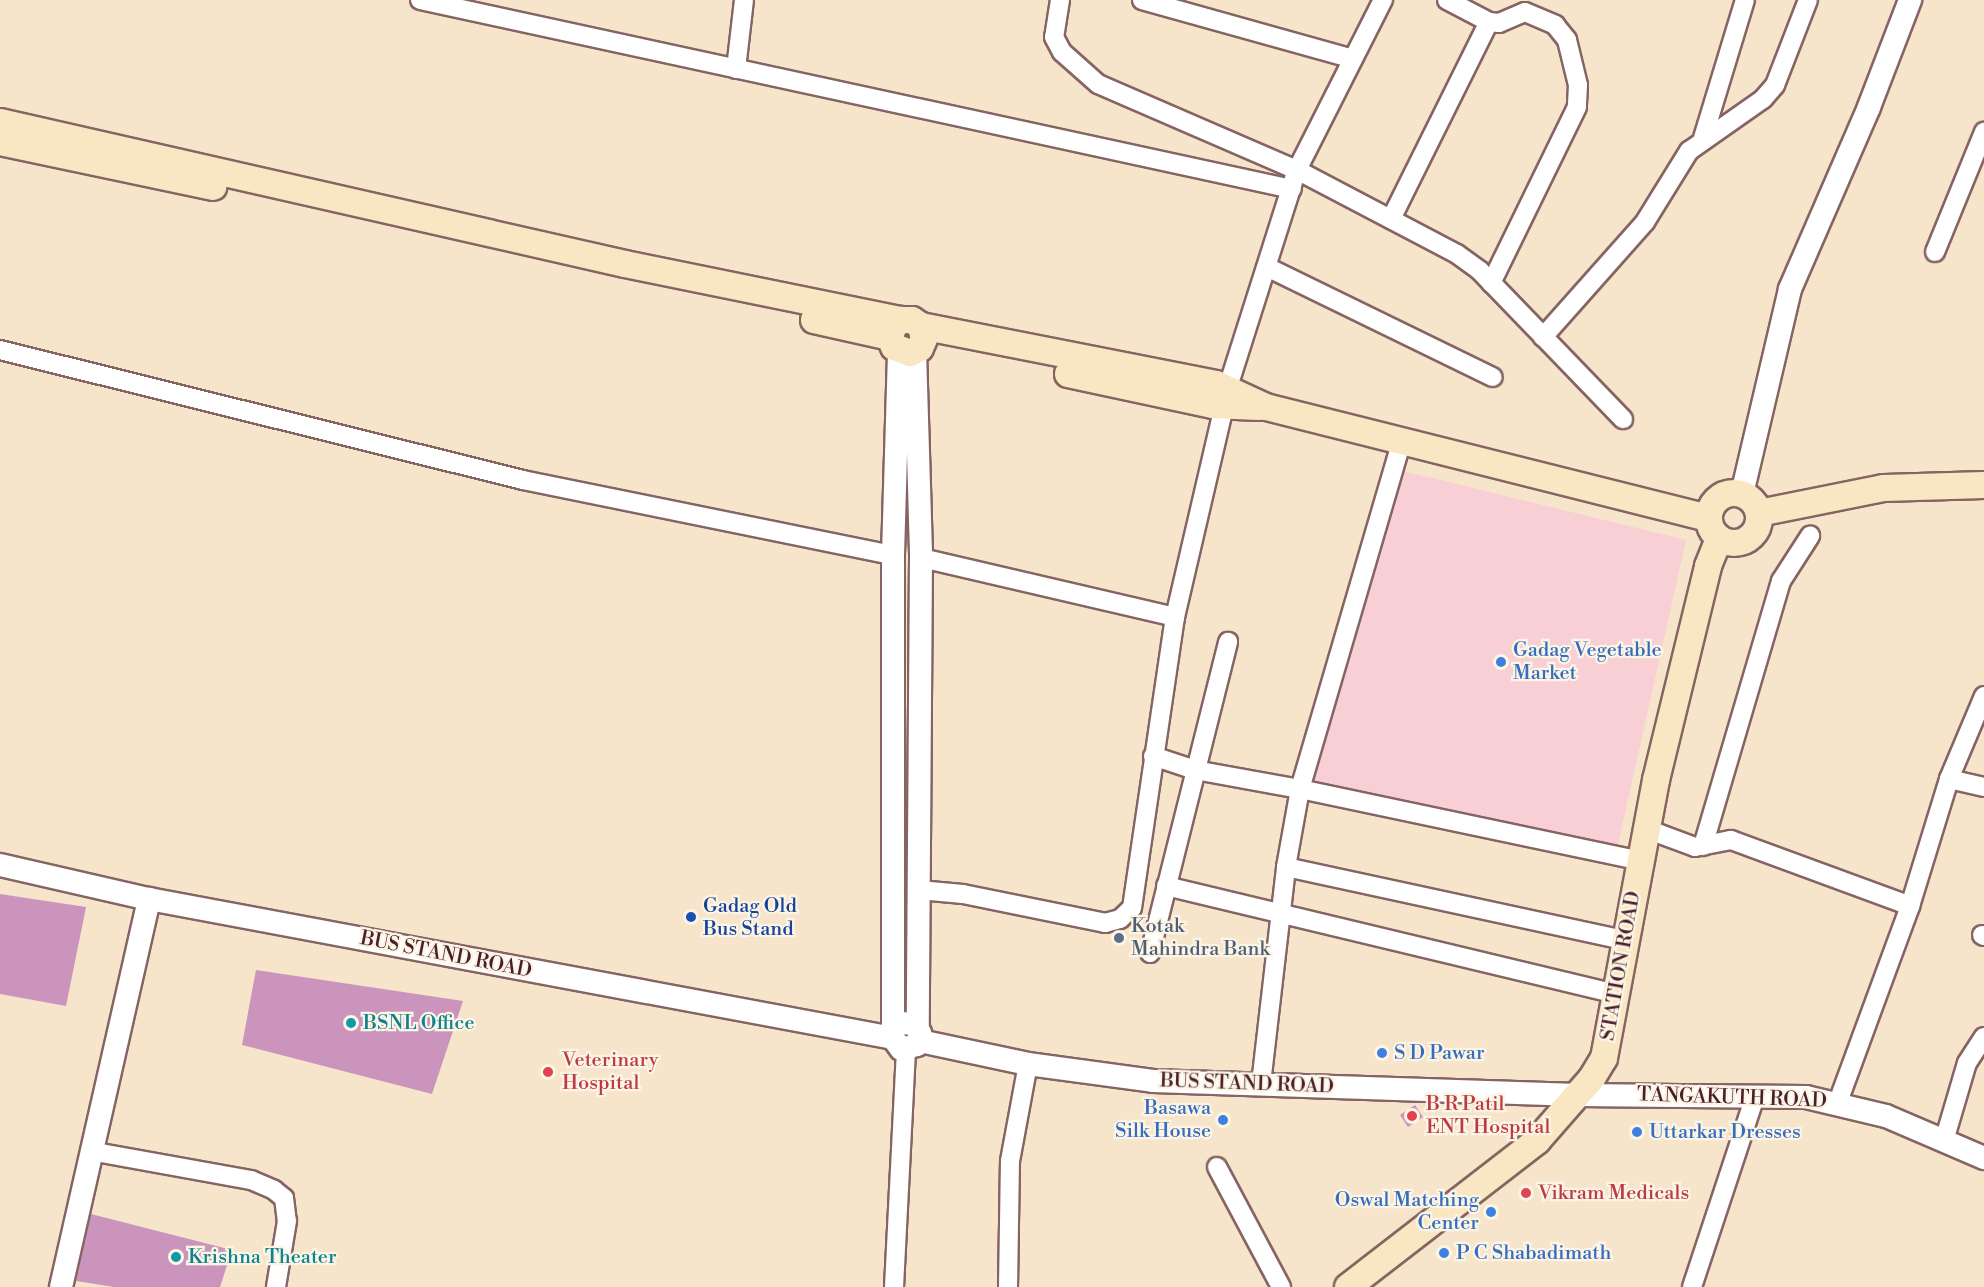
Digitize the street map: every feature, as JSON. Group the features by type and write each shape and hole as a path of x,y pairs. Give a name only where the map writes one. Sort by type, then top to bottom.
{"main road":[{"path":"0,122 625,264 908,338"},
{"path":"0,142 908,338 1226,397 1714,528 1727,543 1744,542 1756,530 1759,513 1755,505 1742,494 1723,495 1715,502 1714,528"},
{"path":"1759,513 1884,488 1984,485"},
{"name":"STATION ROAD","path":"1348,1287 1537,1141 1578,1095 1604,1058 1624,940 1647,829 1708,566 1714,528"}],"street":[{"path":"420,0 1292,189"},
{"path":"736,69 744,0"},
{"path":"1060,0 1054,37 1062,52 1098,84 1297,170 1457,254 1491,283 1623,419"},
{"path":"1142,0 1353,60"},
{"path":"919,890 963,894 1105,923 1120,919 1132,908 1137,890 1153,756 1175,617 1226,397 1297,170 1383,0"},
{"path":"1447,0 1489,22 1499,23 1525,12 1555,25 1567,40 1580,95 1577,107 1491,283"},
{"path":"1703,138 1744,0"},
{"path":"1543,337 1645,222 1689,151 1703,138 1763,99 1775,86 1808,0"},
{"path":"1742,494 1790,289 1869,107 1910,0"},
{"path":"1392,219 1489,22"},
{"path":"1935,252 1984,132"},
{"path":"1267,267 1493,377"},
{"path":"906,1037 893,555 908,338"},
{"path":"894,1287 906,1037 919,890 921,558 908,338"},
{"path":"0,350 523,480 893,555"},
{"path":"1261,1084 1286,867 1300,789 1401,443"},
{"path":"1703,846 1780,581 1810,536"},
{"path":"921,558 1175,617"},
{"path":"1150,952 1228,642"},
{"path":"1838,1102 1910,906 1949,779 1984,696"},
{"path":"1153,756 1195,770 1300,789 1641,861"},
{"path":"1949,779 1984,787"},
{"path":"1647,829 1684,844 1703,846 1712,841 1731,840 1910,906"},
{"name":"BUS STAND ROAD","path":"0,865 149,899 906,1037 1028,1064 1153,1081 1578,1095"},
{"path":"1286,867 1624,940"},
{"path":"1166,886 1615,994"},
{"path":"61,1287 149,899"},
{"path":"1944,1141 1967,1063 1984,1036"},
{"path":"1008,1287 1006,1243 1010,1161 1028,1064"},
{"name":"TANGAKUTH ROAD","path":"1578,1095 1755,1095 1838,1102 1886,1116 1984,1158"},
{"path":"1692,1287 1755,1095"},
{"path":"90,1151 250,1180 274,1190 284,1198 287,1221 276,1287"},
{"path":"1216,1167 1281,1287"}],"shaded area":[{"name":"Gadag Vegetable Market","path":"1399,470 1686,540 1616,853 1307,784"}],"building":[{"path":"0,894 86,907 66,1006 0,994"},
{"name":"BSNL Office","path":"256,970 463,1001 432,1094 242,1045"},
{"path":"1415,1105 1423,1117 1408,1127 1400,1115"},
{"name":"Krishna Theater","path":"91,1214 232,1250 220,1287 114,1287 76,1281"}],"place":[{"name":"Gadag Vegetable Market","path":"1501,662"},
{"name":"Gadag Old Bus Stand","path":"691,917"},
{"name":"Kotak Mahindra Bank","path":"1119,938"},
{"name":"BSNL Office","path":"351,1023"},
{"name":"S D Pawar","path":"1382,1053"},
{"name":"Veterinary Hospital","path":"548,1072"},
{"name":"B R Patil ENT Hospital","path":"1412,1116"},
{"name":"Basawa Silk House","path":"1223,1120"},
{"name":"Uttarkar Dresses","path":"1637,1132"},
{"name":"Vikram Medicals","path":"1526,1193"},
{"name":"Oswal Matching Center","path":"1491,1212"},
{"name":"P C Shabadimath","path":"1444,1253"},
{"name":"Krishna Theater","path":"176,1257"}]}
